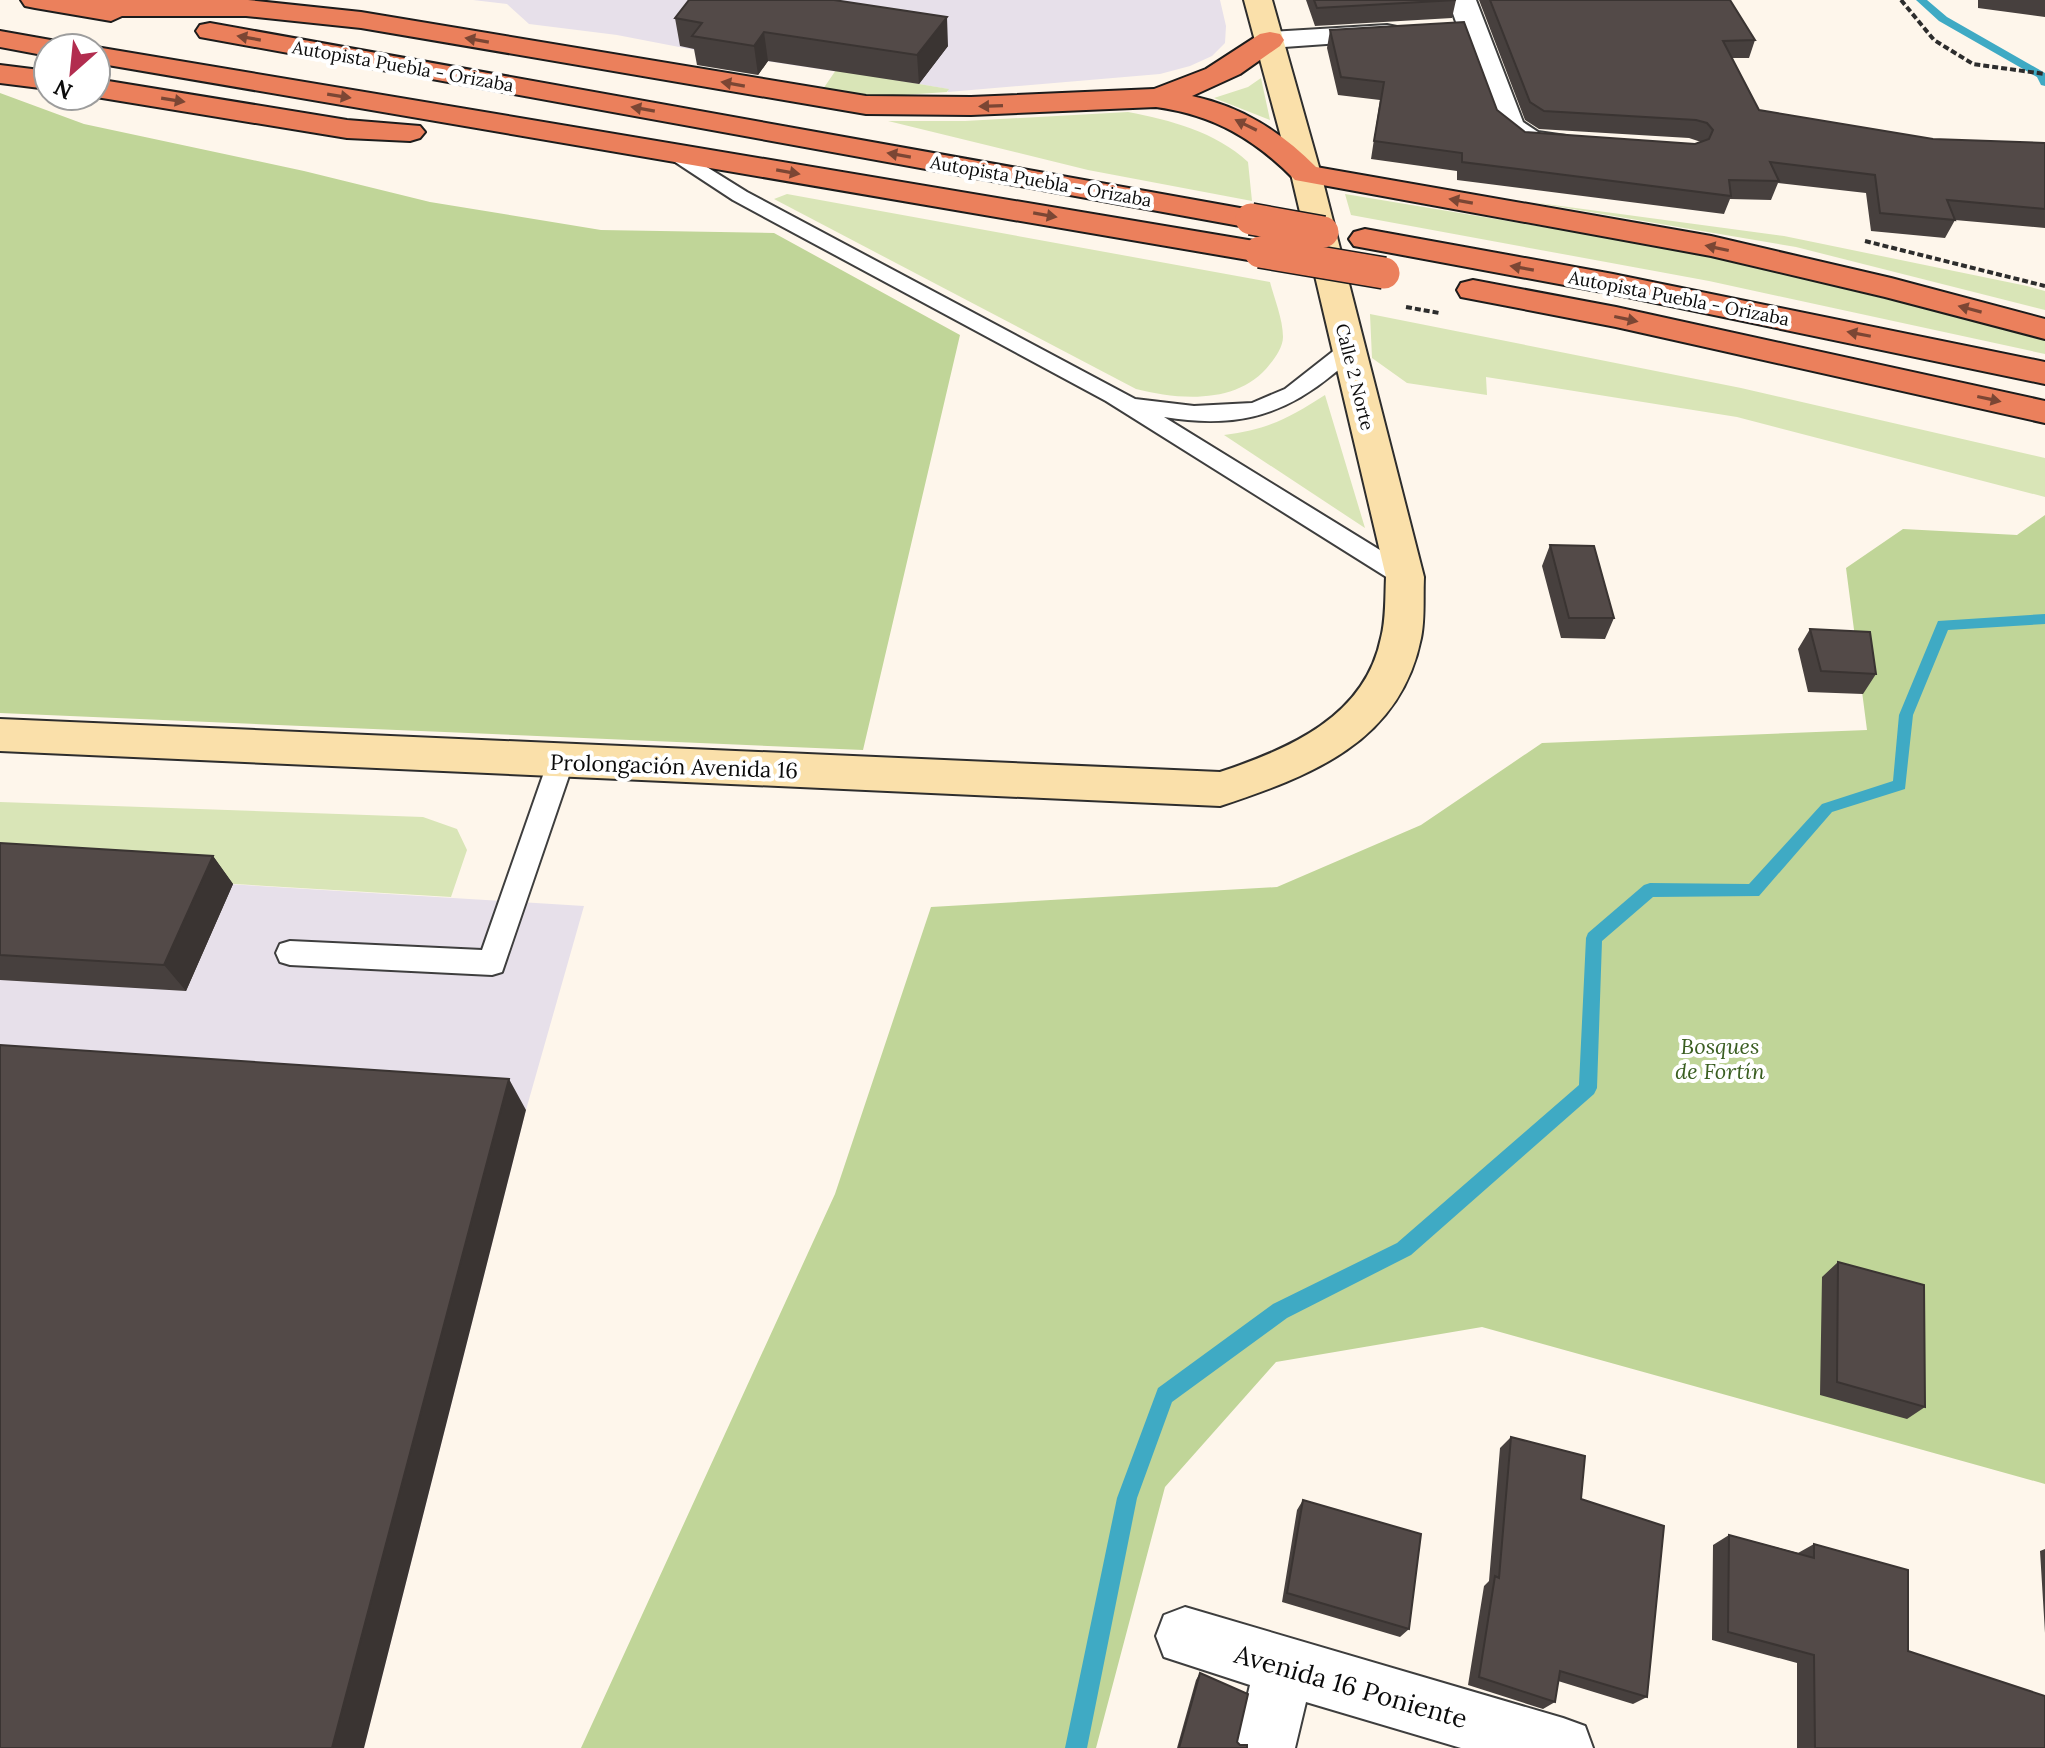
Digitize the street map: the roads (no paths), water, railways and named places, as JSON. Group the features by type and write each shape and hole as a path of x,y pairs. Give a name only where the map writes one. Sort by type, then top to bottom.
{"highway":[{"name":"Autopista Puebla - Orizaba","path":"35,0 1613,284 2045,373"},
{"path":"84,8 246,8 361,20 866,105 971,106 1156,98 1185,101 1214,110 1255,129 1277,143 1306,174 1711,246 1891,288 2045,329"},
{"path":"0,39 32,45"},
{"path":"1156,98 1213,79 1243,63 1270,40"},
{"name":"Autopista Puebla - Orizaba","path":"112,58 1384,273 1616,317 2045,412"},
{"path":"0,74 32,78"},
{"path":"112,91 347,129 469,135 575,135"}],"street":[{"name":"Calle 2 Norte","path":"1258,0 1306,174 1405,577 1401,640 1382,689 1338,740"},
{"path":"1462,0 1461,29 1510,127 1531,141 1579,143"},
{"path":"1270,40 1419,31"},
{"name":"Prolongación Avenida 16","path":"0,735 1220,789 1287,767 1338,740"},
{"name":"Avenida 16 Poniente","path":"1185,1636 1563,1748"},
{"path":"1265,1748 1284,1667"}],"lane":[{"path":"673,152 740,196 1114,396 1405,577"},
{"path":"1114,396 1160,410 1188,413 1252,410 1281,401 1308,384 1349,350"},
{"path":"290,953 492,963 561,761"}],"waterway":[{"path":"1921,0 1943,19 2041,75 2045,83"},
{"path":"1076,1748 1127,1498 1165,1395 1280,1311 1404,1249 1588,1088 1594,938 1650,890 1753,891 1827,808 1900,785 1906,715 1943,625 2045,619"}],"park label":[{"name":"Bosques de Fortín","path":"1720,1058"}]}
